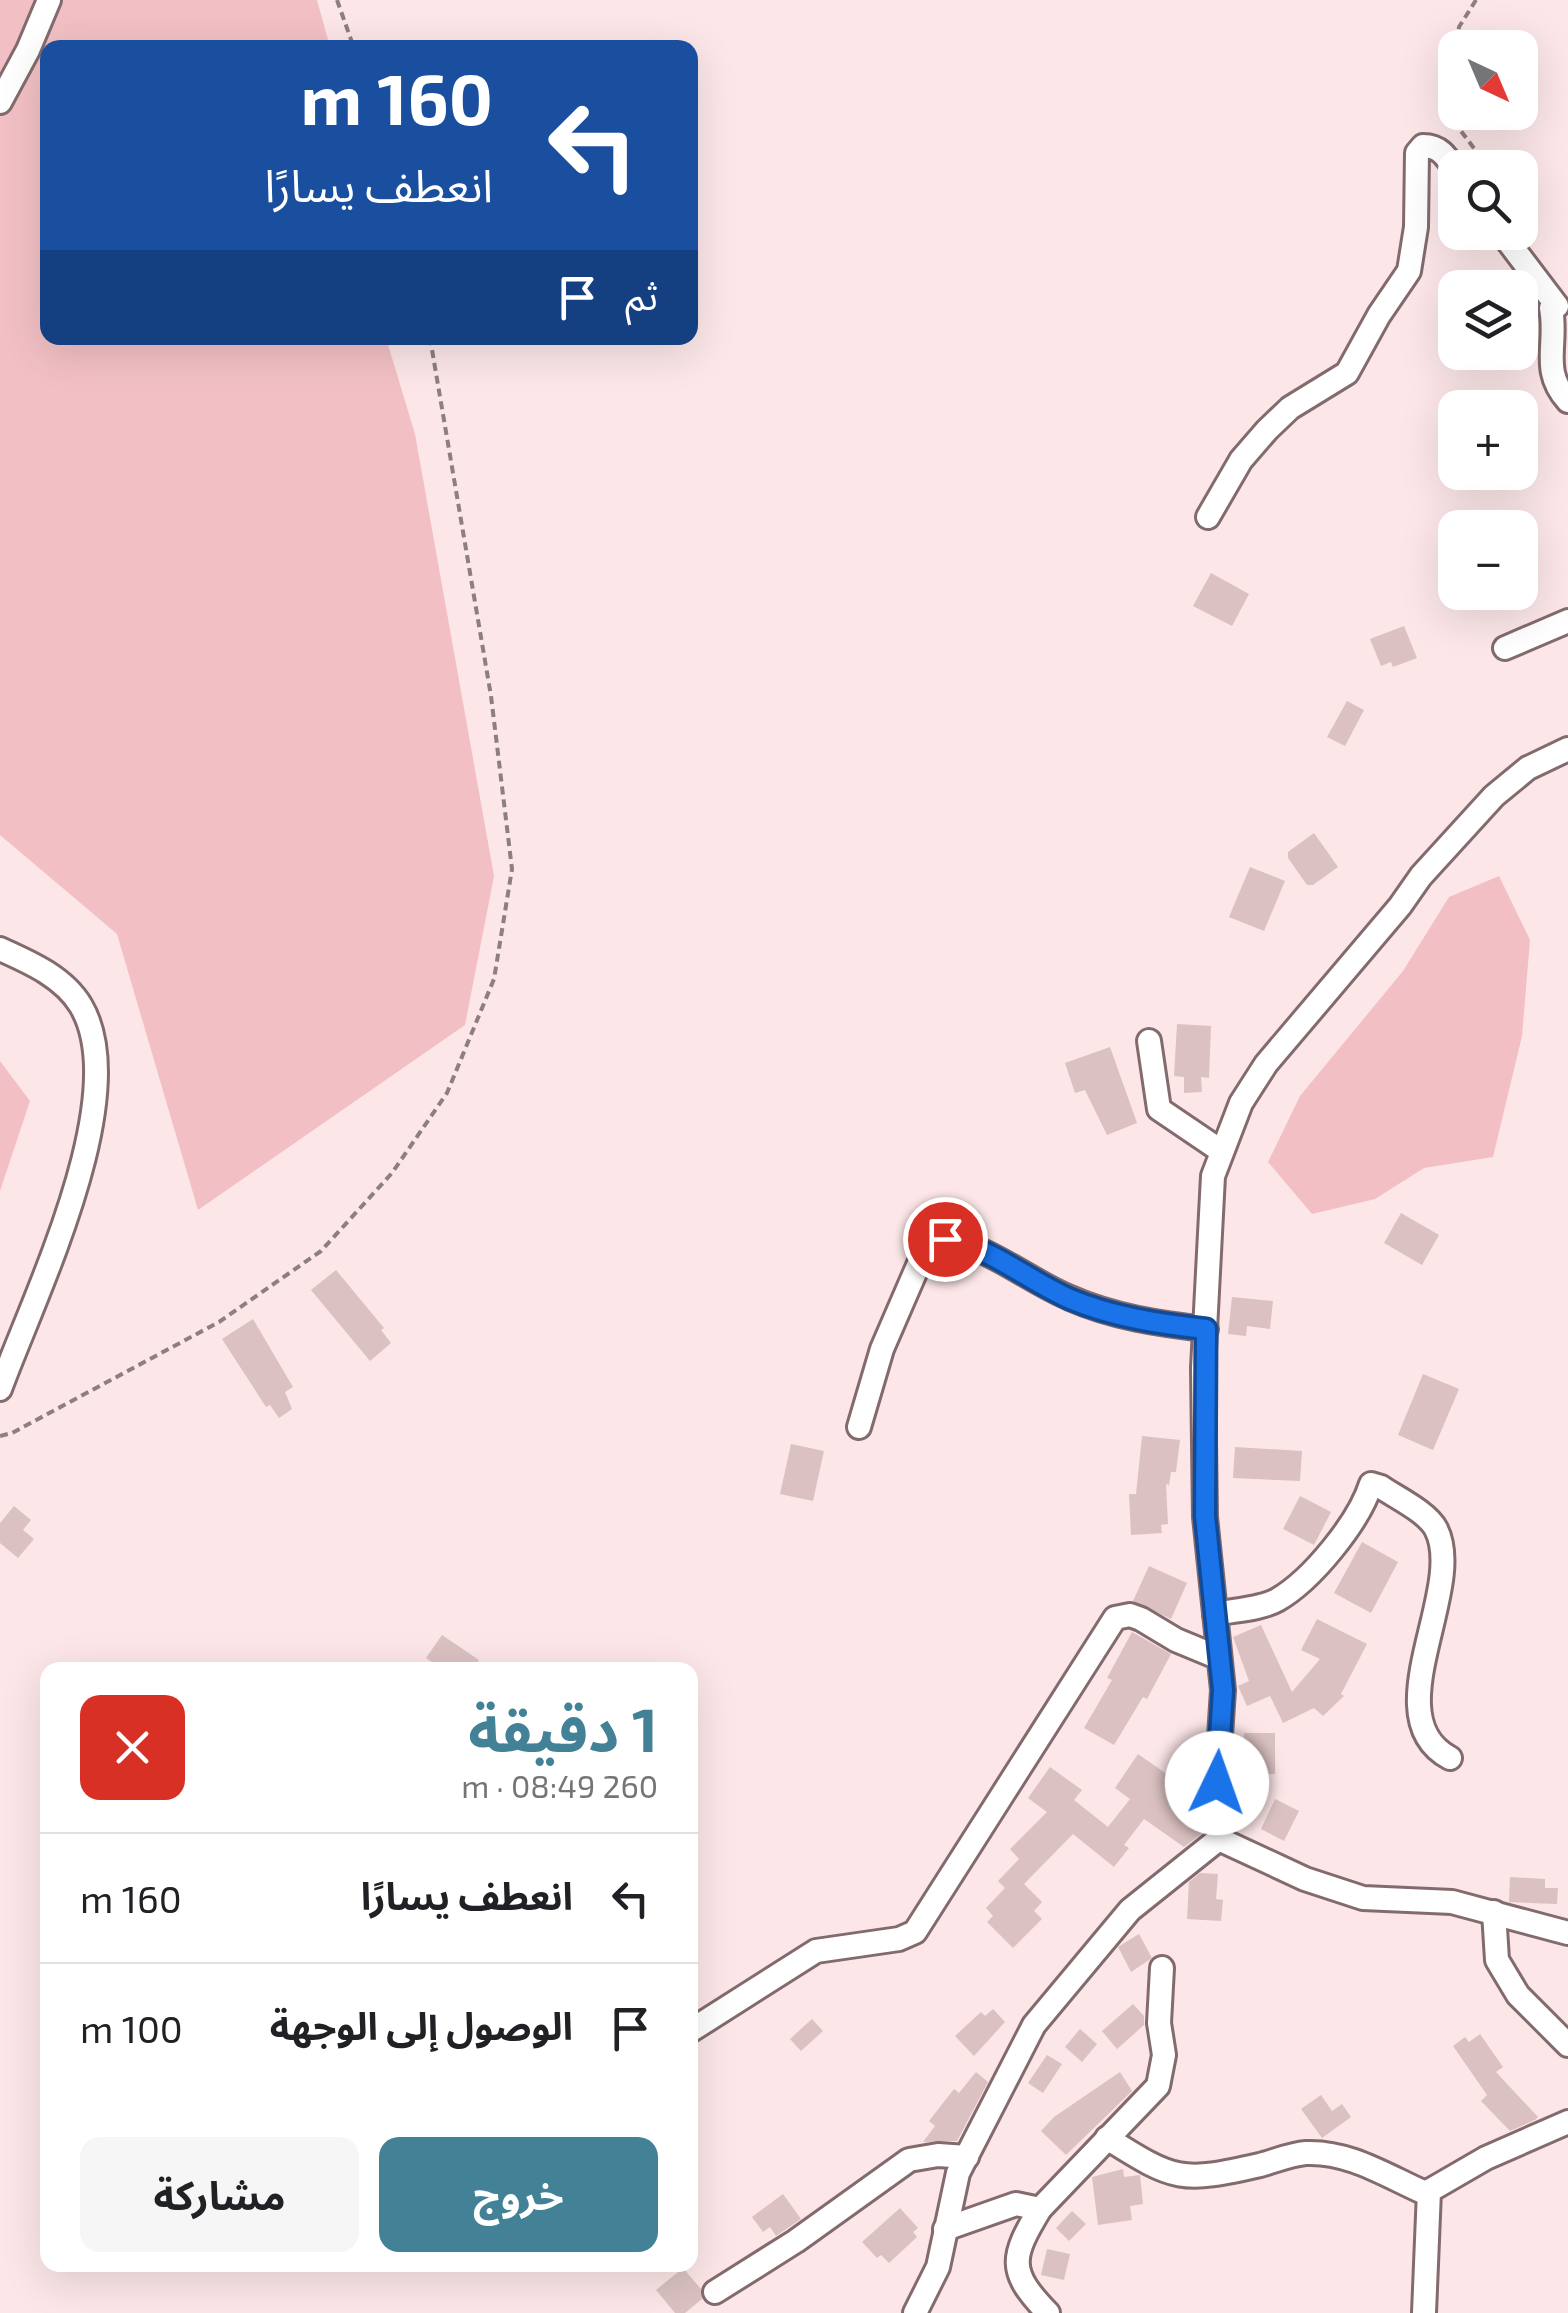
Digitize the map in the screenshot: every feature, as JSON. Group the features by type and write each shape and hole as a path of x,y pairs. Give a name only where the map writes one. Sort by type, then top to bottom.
{"street":[{"path":"0,102 28,50 48,0"},
{"path":"1208,517 1241,460 1268,430 1290,408 1347,373 1379,315 1409,272 1416,226 1417,153 1422,146 1440,150"},
{"path":"1514,250 1558,306 1551,308 1551,376 1568,401"},
{"path":"1506,648 1568,622"},
{"path":"1221,1840 1217,1783 1223,1690 1205,1516 1206,1329 1213,1176 1241,1103 1266,1064 1458,833 1528,768 1568,749"},
{"path":"0,949 46,973 70,992 82,1008 91,1036 96,1084 80,1178 0,1389"},
{"path":"1149,1040 1159,1109 1221,1151"},
{"path":"859,1427 882,1349 924,1252 945,1239 968,1243 1070,1298 1152,1323 1206,1329"},
{"path":"1215,1614 1275,1601 1343,1536 1365,1504 1371,1484 1381,1487 1436,1527 1440,1543 1437,1596 1420,1699 1426,1731 1440,1752 1450,1758"},
{"path":"698,2026 816,1951 899,1939 916,1932 1115,1618 1130,1615 1141,1619 1176,1640 1217,1657"},
{"path":"1221,1840 1305,1879 1363,1898 1452,1902 1568,1933"},
{"path":"914,2313 934,2279 951,2194 1034,2024 1130,1910 1187,1861 1221,1840"},
{"path":"1494,1912 1497,1960 1518,1995 1568,2045"},
{"path":"1048,2313 1023,2285 1016,2269 1019,2245 1040,2209 1158,2086 1164,2055 1158,2023 1162,1968"},
{"path":"1107,2138 1158,2170 1182,2177 1214,2174 1305,2153 1352,2158 1423,2192 1486,2158 1568,2122"},
{"path":"716,2292 909,2160 967,2156"},
{"path":"1424,2313 1429,2191"},
{"path":"945,2228 1016,2204 1040,2209"}],"path":[{"path":"337,0 351,40"},
{"path":"1476,0 1459,27 1445,110 1476,150"},
{"path":"0,1436 219,1322 321,1251 392,1173 447,1093 494,979 512,868 491,696 431,345"}],"shaded area":[{"path":"0,0 317,0 328,40 40,40 40,345 388,345 415,434 494,876 465,1025 198,1210 117,934 0,835"},
{"path":"1499,876 1530,940 1522,1036 1493,1157 1424,1168 1375,1199 1312,1214 1268,1162 1300,1096 1403,971 1449,897"},
{"path":"0,1061 30,1101 0,1191"}],"building":[{"path":"1211,573 1249,594 1232,626 1193,606"},
{"path":"1404,626 1417,658 1393,667 1391,662 1381,666 1370,639"},
{"path":"1347,701 1364,710 1345,746 1327,737"},
{"path":"1314,833 1338,867 1313,885 1307,885 1288,852"},
{"path":"1250,867 1285,881 1264,931 1229,917"},
{"path":"1177,1024 1211,1026 1209,1078 1201,1077 1202,1092 1184,1093 1184,1077 1174,1076"},
{"path":"1110,1047 1137,1123 1107,1135 1085,1090 1075,1093 1065,1063"},
{"path":"1401,1213 1439,1235 1422,1265 1384,1243"},
{"path":"336,1270 384,1328 381,1330 391,1343 370,1361 311,1290"},
{"path":"1232,1297 1273,1301 1270,1329 1247,1326 1246,1336 1228,1334"},
{"path":"253,1319 293,1387 285,1392 292,1409 279,1418 270,1405 266,1407 222,1339"},
{"path":"1423,1374 1459,1389 1433,1450 1398,1435"},
{"path":"1142,1436 1180,1440 1176,1472 1171,1472 1169,1485 1166,1484 1168,1524 1161,1525 1162,1533 1131,1535 1129,1494 1136,1494"},
{"path":"791,1444 824,1451 813,1501 780,1494"},
{"path":"1235,1447 1302,1451 1300,1481 1233,1478"},
{"path":"1300,1496 1331,1512 1314,1545 1283,1529"},
{"path":"14,1506 31,1520 23,1530 34,1539 18,1558 0,1543 0,1523"},
{"path":"1362,1542 1398,1562 1371,1613 1334,1593"},
{"path":"1149,1566 1187,1583 1171,1619 1133,1601"},
{"path":"1317,1619 1367,1644 1341,1694 1344,1696 1323,1716 1314,1708 1283,1723 1270,1696 1247,1706 1238,1686 1249,1681 1233,1637 1261,1625 1292,1692 1320,1659 1301,1650"},
{"path":"1132,1632 1171,1654 1147,1699 1143,1697 1114,1745 1084,1728 1112,1680 1107,1678"},
{"path":"442,1635 479,1660 432,1662 426,1658"},
{"path":"1244,1733 1275,1733 1275,1774 1243,1774"},
{"path":"1138,1754 1191,1791 1196,1785 1202,1790 1205,1831 1184,1847 1144,1819 1124,1845 1129,1848 1114,1867 1073,1834 1024,1884 1042,1902 1034,1911 1042,1919 1013,1948 987,1922 993,1916 986,1908 1005,1888 998,1881 1019,1859 1010,1849 1047,1812 1028,1798 1050,1767 1082,1790 1074,1800 1108,1827 1130,1799 1115,1788"},
{"path":"1275,1799 1299,1811 1284,1841 1261,1829"},
{"path":"1200,1873 1218,1874 1216,1899 1223,1900 1221,1921 1187,1919 1189,1882"},
{"path":"1510,1877 1545,1879 1545,1888 1558,1888 1557,1904 1509,1902"},
{"path":"1139,1934 1152,1958 1131,1972 1118,1947"},
{"path":"1133,2004 1144,2016 1144,2025 1117,2049 1102,2031"},
{"path":"993,2009 1005,2022 974,2056 955,2036 981,2012 985,2016"},
{"path":"812,2019 823,2031 801,2051 790,2039"},
{"path":"1080,2029 1097,2044 1082,2062 1065,2047"},
{"path":"1480,2034 1503,2067 1496,2072 1538,2117 1535,2120 1510,2131 1481,2101 1487,2095 1453,2046 1465,2037 1469,2042"},
{"path":"1047,2055 1062,2064 1043,2093 1028,2083"},
{"path":"976,2072 988,2082 957,2141 923,2142 935,2126 929,2121 954,2089 959,2093"},
{"path":"1120,2072 1132,2091 1066,2155 1041,2131 1054,2117"},
{"path":"1321,2095 1332,2111 1342,2104 1351,2117 1322,2138 1301,2109"},
{"path":"1123,2169 1124,2177 1140,2175 1143,2204 1130,2206 1132,2220 1098,2225 1092,2177"},
{"path":"783,2194 801,2219 776,2236 770,2227 763,2232 752,2217"},
{"path":"900,2208 918,2228 913,2232 917,2237 889,2263 881,2255 877,2258 862,2242"},
{"path":"1072,2211 1086,2224 1069,2241 1056,2228"},
{"path":"1047,2249 1070,2254 1064,2280 1041,2275"},
{"path":"678,2272 686,2272 701,2289 702,2299 685,2313 675,2313 656,2290"}],"route":[{"path":"945,1239 968,1243 1070,1298 1152,1323 1206,1329 1205,1516 1223,1690 1217,1783"}]}
